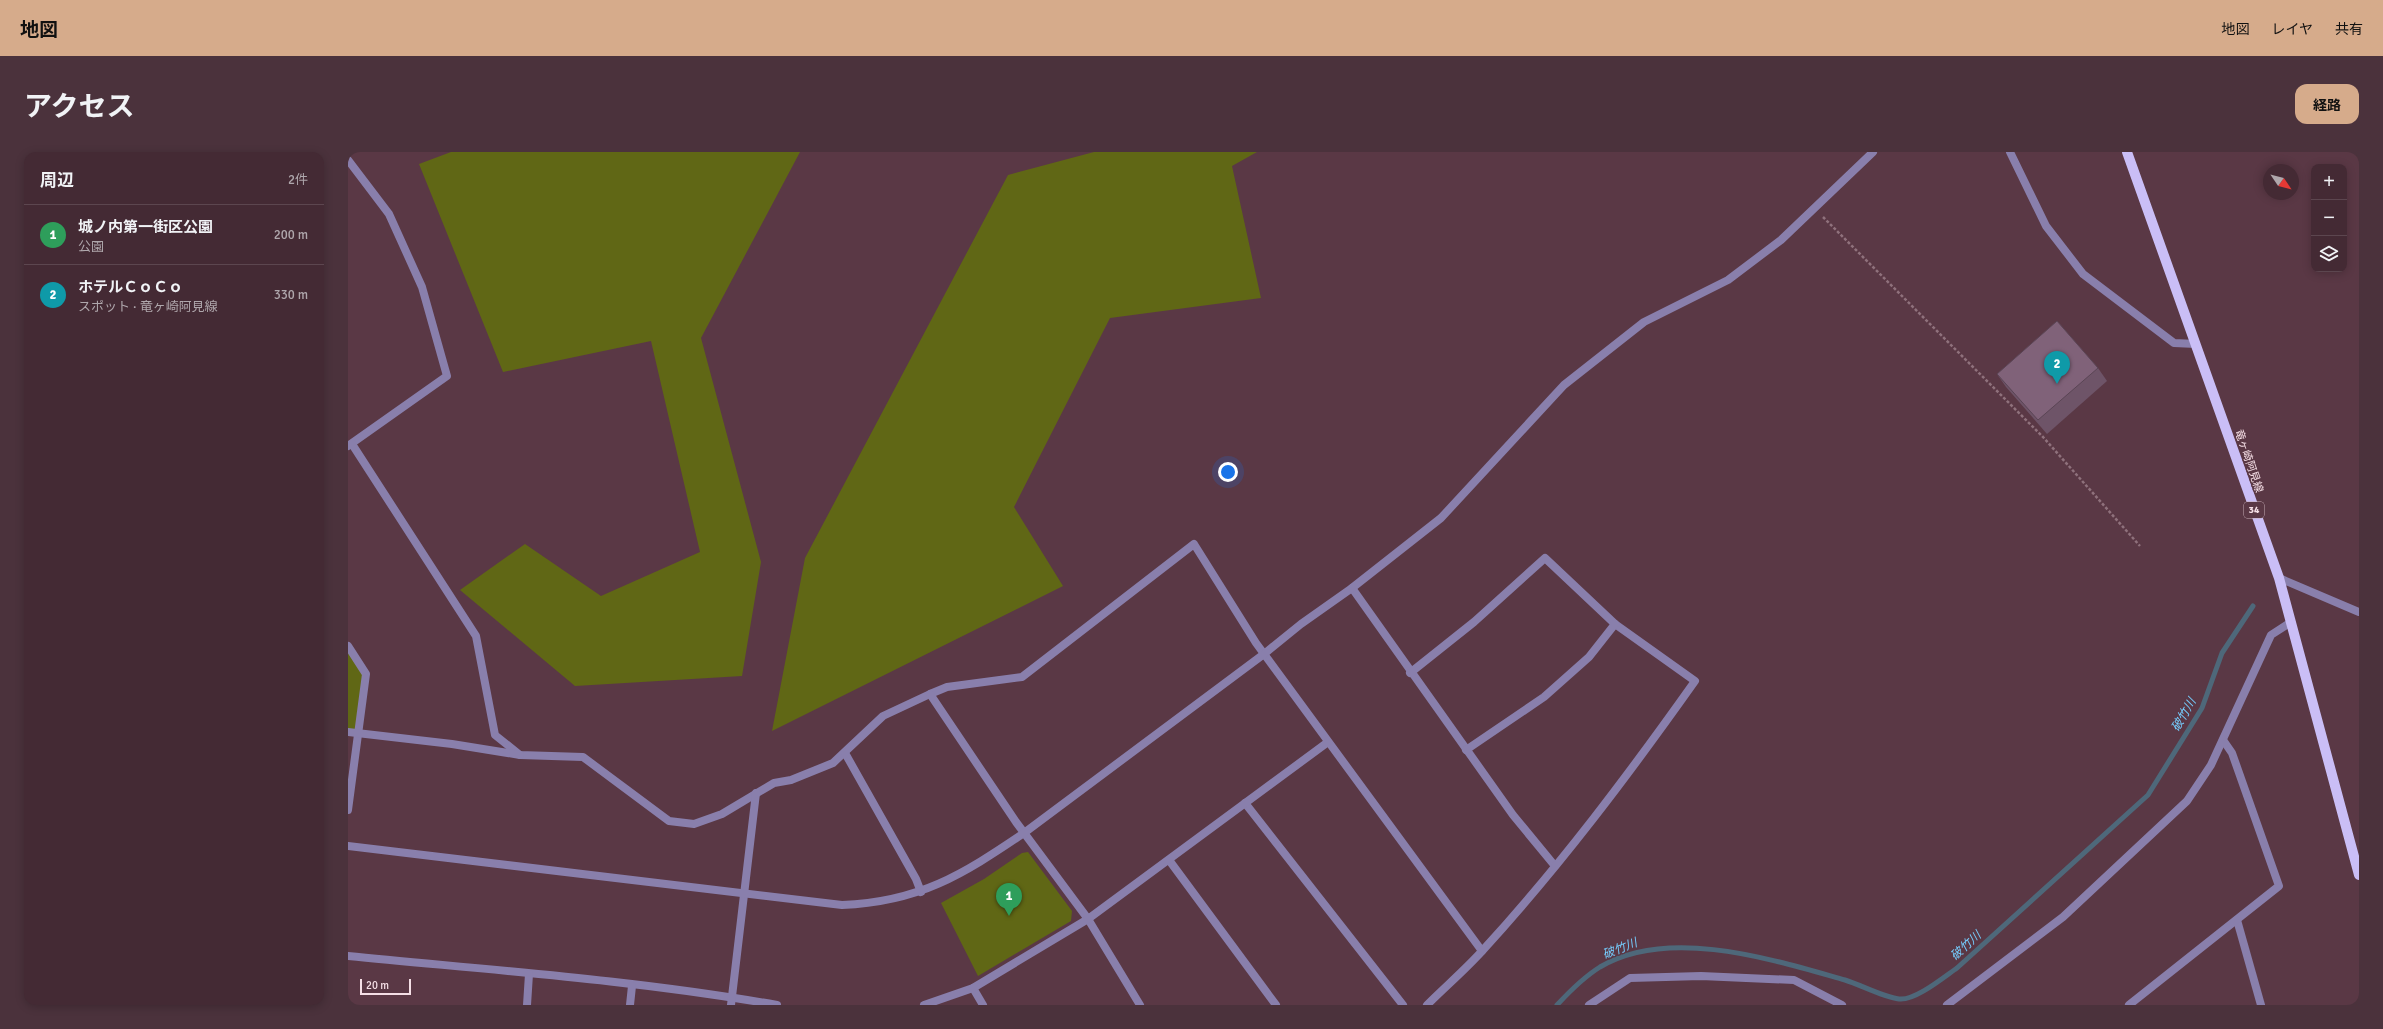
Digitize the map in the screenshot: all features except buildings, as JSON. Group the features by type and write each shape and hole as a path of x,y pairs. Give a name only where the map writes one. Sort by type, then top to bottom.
{"main road":[{"name":"竜ヶ崎阿見線","path":"2127,152 2279,578 2359,876"}],"street":[{"path":"348,846 842,905 883,901 921,892 975,866 1024,832 1264,654 1301,624 1352,588 1441,518 1564,385 1644,322 1728,280 1781,240 1873,152"},
{"path":"2010,152 2046,226 2083,274 2174,343 2196,344"},
{"path":"348,160 388,214 422,287 447,376 350,445 476,636 495,736 520,755"},
{"path":"348,732 452,744 520,755 583,757 669,821 681,824 694,824 722,814 774,783 791,780 833,763 846,753 883,716 930,694 947,687 1022,677 1194,544 1264,654 1482,951"},
{"path":"1410,672 1474,622 1545,558 1615,624 1695,681 1641,758 1555,866 1482,951 1427,1005"},
{"path":"2279,578 2359,612"},
{"path":"1352,588 1512,815 1555,866"},
{"path":"1947,1005 2063,917 2187,801 2211,766 2271,635 2290,622"},
{"path":"1466,750 1544,697 1589,657 1615,624"},
{"path":"348,646 366,674 364,704 358,733 348,810"},
{"path":"930,694 1024,832 1088,919 1140,1005"},
{"path":"2129,1005 2279,886 2232,753 2223,740"},
{"path":"924,1005 973,988 1088,919 1328,742"},
{"path":"846,753 916,879 921,892"},
{"path":"732,1001 756,793"},
{"path":"1245,803 1403,1005"},
{"path":"1169,860 1276,1005"},
{"path":"2237,920 2262,1005"},
{"path":"348,956 529,974 632,986 732,1001 777,1005"},
{"path":"527,1005 529,974"},
{"path":"1589,1005 1630,978 1701,976 1794,980 1842,1005"},
{"path":"630,1005 632,986"},
{"path":"973,988 983,1005"}],"path":[{"path":"1814,208 2043,437 2140,546"}],"green space":[{"path":"451,152 800,152 701,338 761,562 742,676 575,686 460,590 525,544 601,596 700,552 651,341 503,372 419,164"},
{"path":"1094,152 1257,152 1232,166 1261,298 1110,318 1014,507 1063,586 772,731 805,558 1008,175"},
{"path":"348,646 366,674 358,733 348,732"},
{"path":"1028,852 1072,911 1071,921 978,976 941,903 984,879 1022,853"}],"waterway":[{"name":"破竹川","path":"1557,1005 1588,975 1600,967 1627,955 1657,949 1689,948 1754,956 1845,980 1899,999 1906,999 1921,992 1957,968 2148,795 2202,708 2222,653 2253,606"}],"place":[{"name":"ホテルＣｏＣｏ","path":"2057,384"},
{"name":"城ノ内第一街区公園","path":"1009,916"}]}
